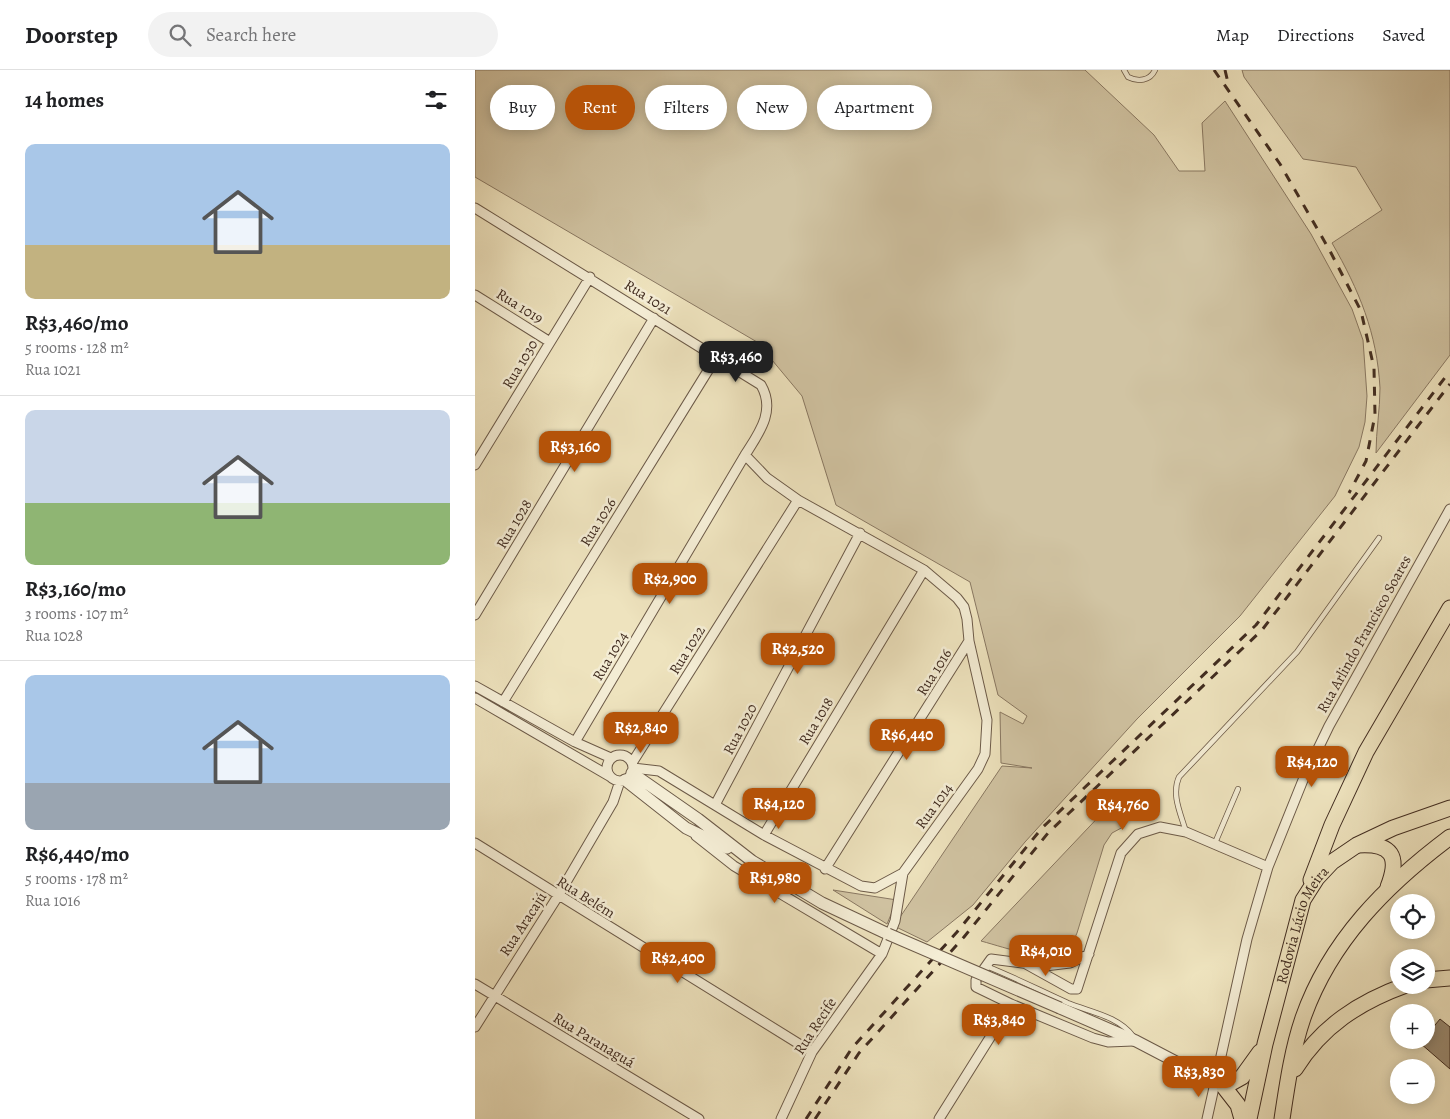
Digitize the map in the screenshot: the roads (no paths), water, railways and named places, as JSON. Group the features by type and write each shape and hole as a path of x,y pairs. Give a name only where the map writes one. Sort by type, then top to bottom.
{"highway":[{"path":"1303,900 1332,825 1366,752 1450,608"},
{"name":"Rodovia Lúcio Meira","path":"1249,1119 1265,1044 1303,900 1332,862 1357,845 1393,828 1450,808"},
{"path":"1282,1119 1288,1081 1303,1019 1327,966 1352,928 1388,887 1450,837"},
{"path":"1357,845 1379,846 1391,853 1393,871 1388,887"},
{"path":"1435,979 1450,978"},
{"path":"1288,1081 1303,1056 1320,1036 1343,1016 1390,991"},
{"path":"1242,1119 1238,1105 1219,1084 1242,1077 1265,1044"}],"street":[{"name":"Rua 1021","path":"475,208 590,277 761,384 767,394 767,417 745,455"},
{"name":"Rua 1030","path":"475,465 590,277"},
{"name":"Rua 1019","path":"475,295 550,342"},
{"name":"Rua 1028","path":"475,615 654,318"},
{"name":"Rua 1026","path":"503,702 717,356"},
{"path":"745,455 767,478 798,500 860,533 923,570"},
{"name":"Rua 1024","path":"575,742 745,455"},
{"name":"Rua 1022","path":"628,773 798,500"},
{"name":"Rua Arlindo Francisco Soares","path":"1207,1119 1219,1084 1247,939 1268,867 1303,780 1329,726 1450,509"},
{"name":"Rua 1020","path":"715,805 860,533"},
{"name":"Rua 1014","path":"882,954 895,921 903,873 978,769 985,754 987,720 969,642 964,607 957,598 923,570"},
{"name":"Rua 1018","path":"764,835 923,570"},
{"name":"Rua 1016","path":"825,869 969,642"},
{"path":"475,686 575,742 611,758"},
{"path":"475,698 611,777 628,773 659,771 764,835 825,869 861,886 875,888 903,873"},
{"path":"611,777 607,768 611,758 620,754 625,756 628,773 686,828 734,866 882,954"},
{"path":"628,773 699,819 749,859"},
{"name":"Rua Aracajú","path":"475,1027 558,896 628,773"},
{"path":"1026,964 1071,989 1077,989 1121,853 1138,834 1148,829 1160,827 1186,832 1268,867"},
{"path":"686,828 749,859 822,903 853,918 1136,1041 1219,1084"},
{"name":"Rua Belém","path":"475,843 812,1052"},
{"name":"Rua Recife","path":"781,1119 812,1052 882,954"},
{"path":"1089,954 1070,963 1059,965 1026,964 994,958 976,980 976,987 1011,1004 1093,1038 1108,1042 1136,1041"},
{"name":"Rua Paranaguá","path":"475,984 699,1119"},
{"path":"939,1119 1011,1004"}],"lane":[{"path":"1124,70 1128,77 1139,80 1149,78 1155,70"},
{"path":"1186,832 1176,797 1175,786 1179,777 1297,652 1379,538"},
{"path":"1215,843 1238,789"},
{"path":"986,966 1069,1003 1103,1015 1127,1028 1136,1041"}],"railway":[{"path":"1214,70 1280,164 1330,251 1361,311 1374,368 1375,415 1366,461 1349,493"},
{"path":"1225,70 1229,87"},
{"path":"806,1119 852,1048 957,932 1042,828 1256,625 1450,371"},
{"path":"815,1119 859,1053 964,937 1048,833 1262,630 1450,384"}]}
